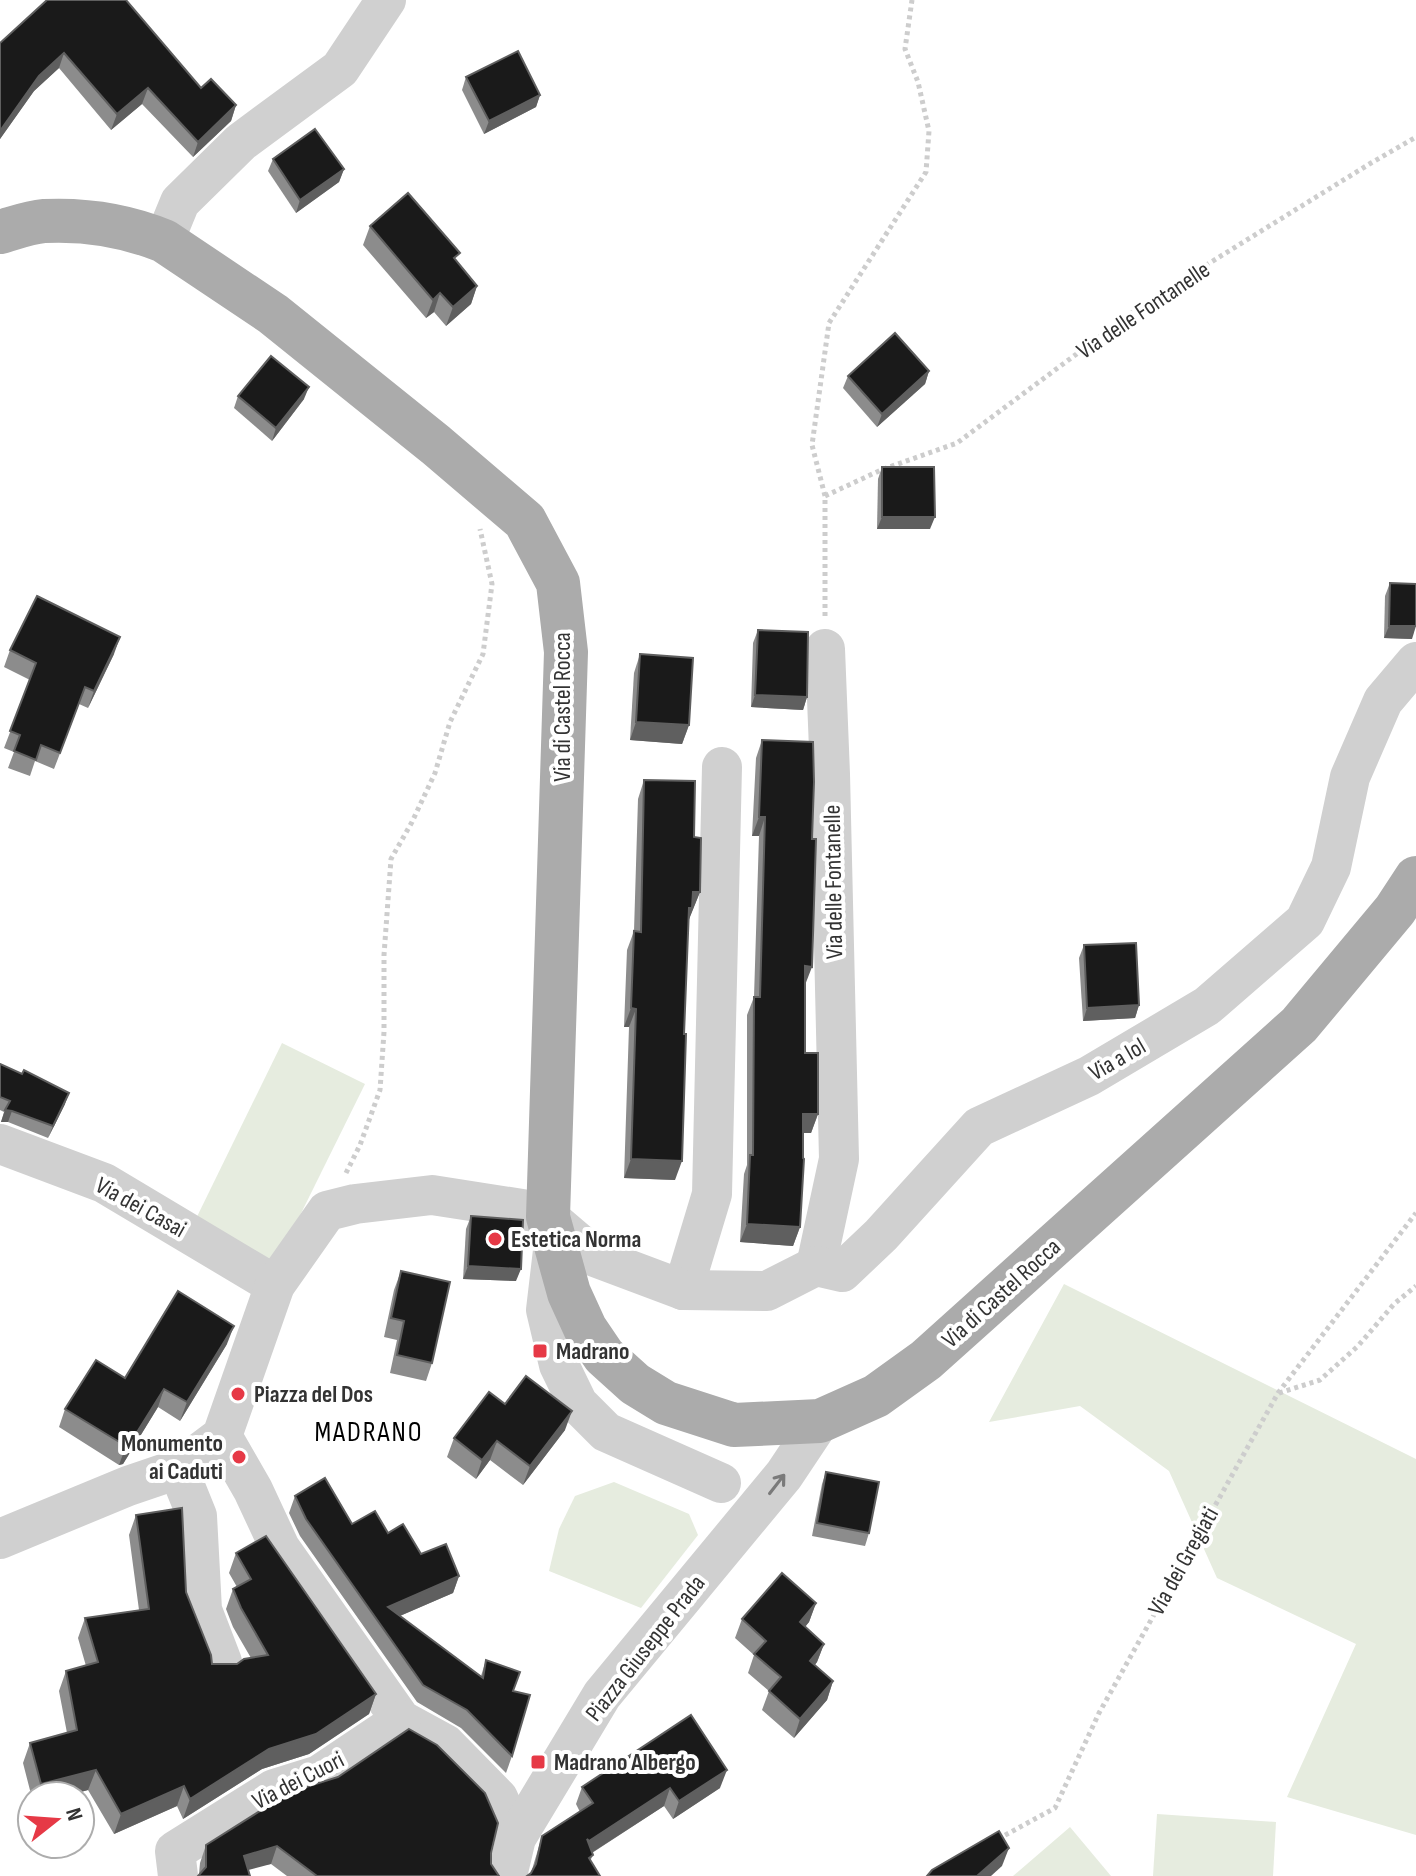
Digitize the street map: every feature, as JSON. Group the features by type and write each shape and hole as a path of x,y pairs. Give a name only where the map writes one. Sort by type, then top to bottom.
{"main road":[{"name":"Via di Castel Rocca","path":"0,232 42,221 110,223 164,241 273,314 525,521 558,583 566,652 551,1228 569,1293 585,1328 604,1356 635,1384 666,1403 734,1425 820,1421 876,1396 926,1360 1299,1025 1395,910 1416,878"}],"street":[{"path":"164,241 180,202 241,142 340,69 386,0"},
{"name":"Via delle Fontanelle","path":"816,1266 839,1159 825,649"},
{"name":"Via a Iol","path":"551,1228 595,1257 683,1290 767,1291 816,1266 842,1272 881,1235 979,1127 1089,1076 1207,1006 1305,921 1331,867 1350,777 1383,701 1416,662"},
{"path":"683,1290 712,1194 722,767"},
{"name":"Via dei Casai","path":"0,1144 104,1183 275,1285"},
{"path":"0,1539 128,1486 178,1469 222,1436 275,1285 327,1211 355,1204 432,1195 522,1209 551,1228"},
{"name":"Via di Castel Rocca","path":"551,1228 546,1310 559,1365 578,1404 606,1432 721,1483"},
{"name":"Piazza Giuseppe Prada","path":"507,1876 516,1838 602,1695 784,1475 820,1421"},
{"path":"729,1543 721,1483 734,1425"},
{"path":"222,1436 253,1490 280,1548 401,1720 445,1744 498,1798 516,1838"},
{"path":"178,1469 197,1516 202,1610 222,1662"},
{"name":"Via dei Cuori","path":"178,1876 175,1851 274,1789 319,1775 401,1720"}],"path":[{"path":"825,649 825,496 812,445 829,323 926,172 929,131 918,82 905,49 912,0"},
{"name":"Via delle Fontanelle","path":"825,496 881,470 957,443 1145,303 1416,137"},
{"path":"327,1211 360,1145 380,1090 384,955 391,859 435,773 450,722 483,654 492,584 481,530 473,517"},
{"name":"Via dei Gregiati","path":"997,1840 1055,1808 1099,1713 1278,1393 1416,1213"},
{"path":"1278,1393 1320,1380 1358,1346 1394,1304 1416,1286"}],"shaded area":[{"path":"282,1043 365,1084 271,1274 189,1233"},
{"path":"1064,1284 1416,1459 1416,1835 1287,1797 1356,1644 1217,1578 1169,1471 1080,1406 989,1422"},
{"path":"614,1482 689,1514 698,1535 641,1608 549,1571 559,1529 575,1496"},
{"path":"1157,1814 1276,1822 1273,1876 1153,1876"},
{"path":"1070,1827 1111,1876 1013,1876"}],"building":[{"path":"47,0 126,0 201,88 211,79 236,105 198,142 148,88 117,114 64,53 39,76 0,131 0,43"},
{"path":"518,51 540,95 489,121 466,77"},
{"path":"315,129 344,169 300,200 273,159"},
{"path":"408,193 460,253 454,258 477,286 453,307 440,293 433,300 370,226"},
{"path":"895,333 929,371 882,414 848,376"},
{"path":"271,356 309,387 276,428 238,396"},
{"path":"882,467 934,467 935,517 882,517"},
{"path":"1390,583 1416,584 1416,626 1389,626"},
{"path":"37,596 120,637 94,691 85,687 60,753 41,745 36,760 14,751 20,735 10,731 36,663 10,650"},
{"path":"758,630 808,632 807,697 755,695"},
{"path":"640,654 693,658 689,725 636,722"},
{"path":"762,740 813,742 812,839 816,839 812,967 805,966 805,1053 818,1053 818,1114 803,1114 800,1227 747,1224 750,1155 753,1155 754,997 760,997 765,817 759,817"},
{"path":"644,780 695,781 694,837 701,838 700,892 693,892 692,908 689,908 682,1161 631,1159 636,1009 631,1008 634,931 641,932"},
{"path":"1136,943 1139,1005 1087,1008 1084,945"},
{"path":"0,1064 22,1074 24,1070 69,1093 53,1126 5,1110 10,1101 0,1097"},
{"path":"471,1216 523,1220 521,1269 468,1266"},
{"path":"401,1271 450,1282 432,1363 397,1355 404,1321 391,1318"},
{"path":"178,1291 234,1326 187,1402 164,1389 126,1446 65,1409 96,1360 125,1378"},
{"path":"526,1376 572,1411 530,1466 497,1441 482,1460 454,1438 489,1392 505,1404"},
{"path":"826,1472 879,1482 869,1533 817,1523"},
{"path":"325,1478 352,1524 375,1511 388,1533 403,1524 421,1554 446,1544 459,1576 388,1607 483,1678 486,1660 520,1672 513,1691 530,1695 512,1756 467,1710 423,1685 306,1519 295,1496"},
{"path":"182,1508 186,1592 212,1664 237,1664 244,1659 268,1655 233,1589 251,1579 236,1553 266,1536 376,1694 316,1734 269,1749 190,1799 184,1786 121,1814 96,1770 57,1780 40,1780 30,1743 77,1730 66,1671 98,1662 85,1618 149,1609 136,1515"},
{"path":"782,1573 816,1603 800,1622 824,1644 810,1661 833,1681 800,1719 769,1691 781,1677 754,1654 766,1641 742,1619"},
{"path":"691,1715 727,1770 679,1801 670,1788 589,1841 587,1839 593,1855 589,1858 600,1876 527,1876 536,1864 542,1836 593,1803 582,1787"},
{"path":"409,1729 437,1745 485,1793 498,1823 491,1864 499,1876 317,1876 277,1846 244,1856 250,1876 198,1876 206,1867 206,1845 290,1792 338,1777"},
{"path":"999,1831 1009,1848 977,1876 927,1876 932,1870"}],"place":[{"name":"Estetica Norma","path":"495,1239"},
{"name":"Madrano","path":"540,1351"},
{"name":"Piazza del Dos","path":"238,1394"},
{"name":"Monumento ai Caduti","path":"239,1457"},
{"name":"Madrano Albergo","path":"538,1762"}],"district":[{"name":"MADRANO","path":"369,1431"}]}
